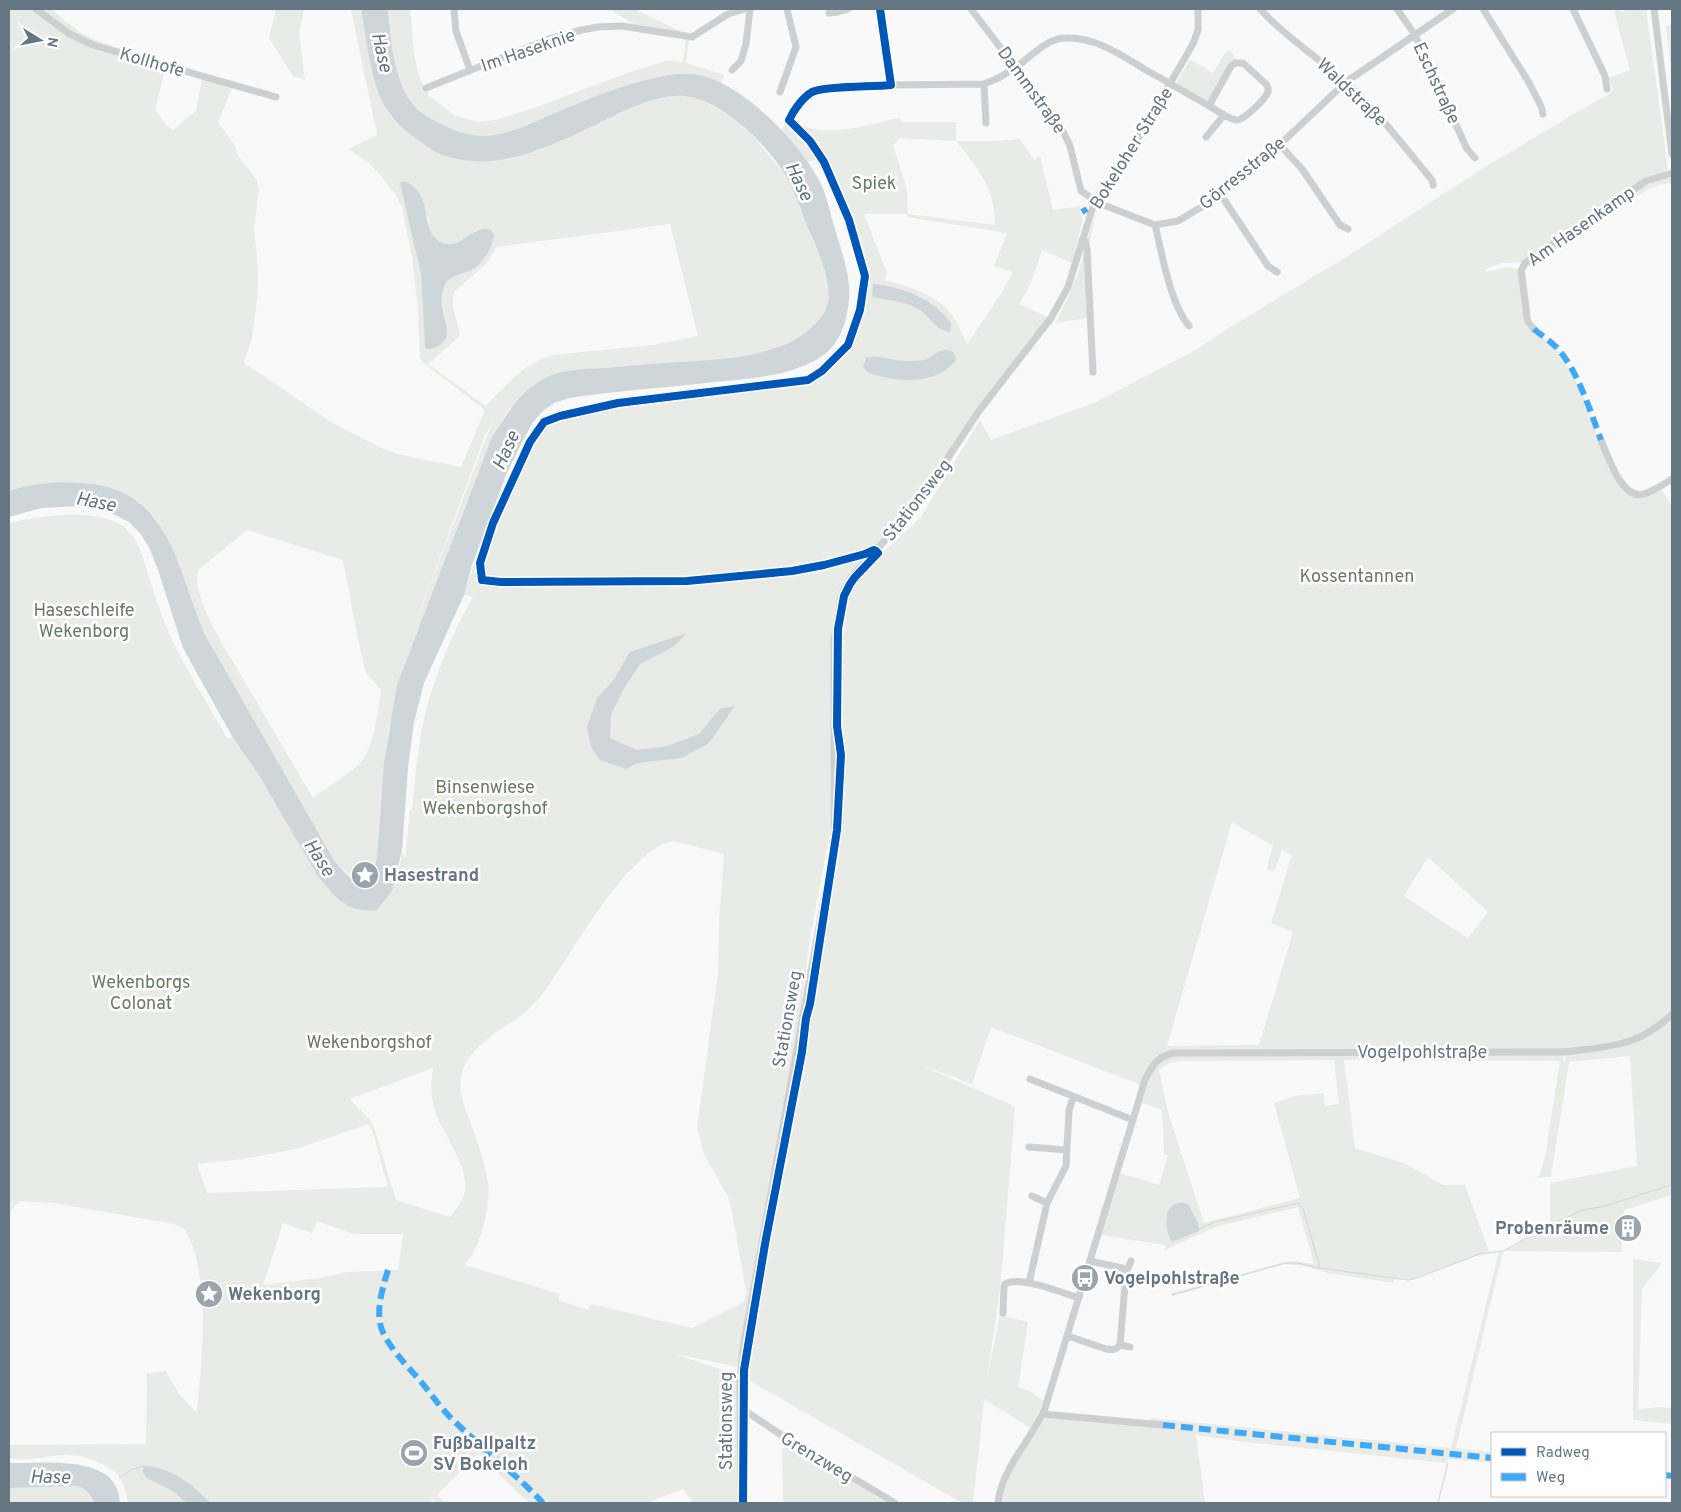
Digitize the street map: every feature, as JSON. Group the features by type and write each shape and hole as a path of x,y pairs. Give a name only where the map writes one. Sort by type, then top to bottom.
{"street":[{"name":"Kollhofe","path":"36,9 68,33 93,45 276,97"},
{"name":"Im Haseknie","path":"454,9 456,31 470,70"},
{"name":"Im Haseknie","path":"426,88 549,39 582,30 622,26 692,37 725,12 745,9"},
{"path":"732,70 741,60 746,44 750,9"},
{"path":"780,92 796,47 787,9"},
{"path":"829,13 848,9"},
{"path":"880,9 891,85"},
{"name":"Dammstraße","path":"971,9 1061,126 1070,146 1081,191 1095,200"},
{"name":"Bokeloher Straße","path":"980,411 1052,318 1068,287 1095,200 1136,142 1196,38 1198,9"},
{"name":"Waldstraße","path":"1260,9 1280,28 1346,82 1386,125 1432,180 1433,185"},
{"name":"Eschstraße","path":"1397,9 1415,35 1468,149 1475,158"},
{"name":"Görresstraße","path":"1155,224 1167,224 1178,220 1220,195 1255,168 1346,82 1452,9"},
{"path":"1483,9 1528,81 1543,114"},
{"path":"1573,9 1605,76 1607,89"},
{"path":"1654,9 1672,154"},
{"path":"811,92 891,85 984,84 994,81 1016,67 1051,41 1075,38 1085,39 1108,48 1224,115 1239,121 1245,117 1268,91 1266,84 1243,63 1235,63 1231,66 1209,106"},
{"path":"984,84 986,123"},
{"path":"1206,137 1224,115"},
{"path":"1280,145 1302,169 1340,225 1348,229"},
{"name":"Am Hasenkamp","path":"1534,329 1528,322 1527,317 1521,271 1525,263 1646,181 1672,173"},
{"path":"1220,195 1268,266 1277,272"},
{"path":"1095,200 1155,224 1174,296 1182,318 1189,326"},
{"path":"1082,240 1085,241 1087,249 1093,372"},
{"name":"Stationsweg","path":"741,1503 740,1377 743,1348 830,866 834,833 834,639 838,608 841,596 852,576 914,509 980,411"},
{"path":"1601,440 1621,484 1636,494 1643,494 1672,479"},
{"name":"Vogelpohlstraße","path":"998,1503 1003,1478 1042,1414 1068,1336 1145,1080 1152,1065 1164,1055 1183,1053 1565,1052 1621,1044 1640,1038 1653,1031 1672,1014"},
{"path":"1030,1079 1133,1120"},
{"path":"1029,1283 1047,1203 1064,1171 1069,1111 1073,1097"},
{"path":"1029,1147 1067,1150"},
{"path":"1032,1196 1047,1203"},
{"path":"1090,1261 1122,1268 1126,1274"},
{"path":"1068,1336 1112,1350 1118,1348 1120,1345 1126,1274 1131,1261"},
{"path":"1003,1314 1005,1284 1010,1282 1029,1283 1079,1298"},
{"path":"1120,1345 1130,1347"},
{"name":"Grenzweg","path":"741,1410 747,1412 820,1460 895,1503"},
{"path":"1042,1414 1163,1425"}],"green space":[{"path":"9,9 51,9 78,31 91,38 167,62 155,110 168,127 173,130 196,111 202,78 233,86 218,122 235,146 238,156 257,180 259,189 254,229 258,293 252,338 244,363 331,422 381,448 401,455 461,467 485,410 426,365 420,358 418,309 412,257 402,207 396,195 382,177 368,162 349,149 377,135 351,9 361,9 369,55 379,93 391,116 506,160 541,150 636,106 670,96 699,99 734,118 752,135 786,176 795,194 827,277 829,293 827,307 819,320 808,331 768,351 712,361 581,370 552,375 509,409 492,437 460,519 427,609 389,726 384,762 377,856 373,875 367,867 359,872 357,882 335,862 204,635 177,560 167,537 153,517 136,500 113,489 84,483 46,483 9,491","holes":["403,193 425,212 432,234 442,243 447,244 459,241 476,230 494,235 490,249 484,258 470,270 447,282 442,300 447,323 447,336 425,347 421,274","670,224 698,336 653,345 553,355 524,369 486,406 428,364 459,337 453,304 454,292 488,262 496,247","495,417 413,630 484,438","247,530 343,560 366,673 381,690 373,738 360,763 313,798 216,633 200,594 197,578 198,570"]},
{"path":"276,9 304,9 299,34 305,80 293,76 269,38"},
{"path":"388,9 410,9 416,64 423,85 429,93 428,95 455,116 479,122 495,120 534,108 627,73 666,61 683,62 686,40 689,40 686,63 724,75 721,83 704,76 692,74 657,77 616,89 505,133 478,136 452,129 428,117 411,101 404,90 395,64"},
{"path":"608,9 634,9 688,35 639,27"},
{"name":"Kossentannen","path":"1620,9 1621,12 1630,9 1646,9 1668,170 1645,180 1524,262 1501,263 1485,269 1486,272 1508,267 1517,269 1528,325 1523,328 1530,327 1556,349 1572,373 1589,408 1598,439 1620,486 1624,491 1641,498 1662,490 1672,506 1672,1009 1653,1028 1637,1037 1568,1049 1164,1054 1141,1085 991,1027 972,1084 918,1064 1015,1108 1000,1289 987,1378 1000,1315 1028,1322 1018,1387 1030,1391 1044,1401 1030,1428 984,1399 973,1503 962,1503 745,1378 801,1078 835,871 839,833 839,641 843,610 852,585 871,564 921,517 980,420 991,440 1094,403 1194,351 1356,251 1480,170 1601,98 1603,99 1613,90 1609,78 1630,70 1614,11","holes":["1232,822 1273,846 1267,867 1268,870 1275,870 1282,850 1292,855 1271,923 1293,932 1259,1045 1167,1046","1428,857 1488,912 1468,938 1404,896"]},
{"path":"1672,24 1672,78 1666,26"},
{"path":"1227,50 1237,60 1208,102 1176,84 1190,59 1213,73"},
{"path":"790,117 801,125 814,129 828,130 843,130 900,118 901,122 956,122 956,141 1020,139 1034,160 1040,156 1053,210 1080,206 1083,219 1072,263 1042,250 1031,283 1019,304 1048,317 913,506 872,550 824,564 865,555 865,558 852,571 845,582 834,614 831,639 830,832 810,939 800,1015 737,1367 672,1353 738,1375 738,1503 693,1503 683,1489 647,1503 529,1503 478,1454 437,1495 445,1503 437,1503 433,1499 428,1503 128,1503 120,1478 103,1464 69,1455 29,1459 9,1458 9,1445 146,1444 147,1373 166,1371 178,1393 197,1413 203,1313 199,1273 194,1251 185,1229 174,1224 54,1203 19,1201 9,1214 9,523 51,516 82,515 110,520 127,530 140,548 162,616 184,663 227,738 233,738 257,772 317,875 339,899 398,872 403,850 405,859 422,728 432,689 446,651 473,597 464,595 486,527 530,442 544,422 560,416 618,403 800,385 827,368 848,345 860,310 865,276 849,220 830,174 824,174 815,160 808,162 781,129 789,121","holes":["901,138 956,141 984,179 992,200 995,225 908,214 907,190 893,145","864,214 907,214 907,217 1007,233 994,266 1013,272 967,344 955,319 941,304 924,293 885,280 887,273","674,841 724,854 719,921 718,973 697,1128 704,1154 728,1197 746,1292 744,1302 692,1328 591,1304 588,1310 558,1300 560,1294 465,1265 474,1251 481,1234 486,1216 489,1190 483,1159 461,1094 460,1082 464,1066 477,1048 523,1014 539,998 602,905 620,881 657,847","433,1068 432,1091 434,1108 457,1155 464,1177 465,1188 463,1198 450,1217 396,1200 374,1127 370,1120 350,1099","369,1124 388,1187 207,1193 197,1164 242,1159 296,1149","317,1221 354,1234 403,1234 398,1270 347,1272 321,1278 263,1285 283,1223 312,1233"]},
{"path":"1663,178 1672,178 1672,183 1659,185 1647,190 1525,270 1531,314 1528,316 1523,269 1527,264 1646,183"},
{"path":"1097,210 1088,249 1088,318 1055,323 1078,274"},
{"path":"1672,1016 1672,1195 1624,1210 1621,1252 1503,1251 1550,1225 1550,1183 1637,1166 1630,1056 1569,1062 1551,1177 1533,1178 1539,1176 1545,1157 1560,1061 1344,1060 1355,1148 1404,1163 1443,1185 1465,1185 1489,1252 1414,1279 1394,1278 1393,1283 1285,1264 1172,1296 1172,1293 1285,1262 1293,1261 1314,1264 1298,1207 1215,1227 1165,1250 1165,1245 1101,1235 1120,1173 1159,1185 1168,1155 1164,1154 1162,1110 1142,1103 1153,1069 1164,1056 1563,1053 1563,1061 1565,1062 1566,1054 1621,1047","holes":["1334,1060 1339,1104 1325,1106 1323,1093 1295,1096 1274,1103 1300,1198 1204,1223 1168,1112 1159,1070 1168,1063 1181,1061","1182,1202 1189,1205 1198,1223 1199,1231 1168,1212 1175,1204"]},
{"path":"1499,1251 1503,1251 1456,1448 1491,1452 1491,1463 1449,1459 1446,1463 1245,1442 1196,1435 1205,1503 1000,1503 1006,1480 1044,1418 1051,1415 1150,1423 1150,1418 1451,1448"},
{"path":"1633,1259 1662,1263 1642,1289 1638,1409 1672,1408 1672,1424 1633,1420"},
{"path":"787,1443 887,1503 783,1503 782,1450"},
{"path":"76,1486 87,1491 94,1503 9,1503 9,1488"}],"water":[{"name":"Hase","path":"361,9 388,9 396,65 405,92 413,104 424,114 439,123 472,135 491,136 513,130 616,89 657,77 692,74 710,78 729,87 766,114 783,131 811,166 826,198 848,275 849,287 847,311 839,336 826,353 803,366 790,371 748,379 569,398 554,403 533,422 507,473 472,565 464,595 424,683 414,722 408,768 402,850 392,891 377,910 367,911 357,909 342,902 317,875 257,772 233,738 183,648 158,570 150,549 140,533 129,522 109,512 79,506 41,508 9,517 9,491 46,483 84,483 113,489 136,500 153,517 167,537 205,635 335,862 353,880 366,884 373,875 377,856 384,762 397,685 492,437 510,410 532,386 558,373 720,359 761,352 780,346 798,338 813,326 825,311 828,301 828,290 823,264 796,198 779,165 756,138 713,105 683,96 660,98 636,106 554,144 517,157 480,161 460,160 434,151 405,130 390,114 379,94 373,74"},
{"path":"404,181 414,187 420,194 430,230 434,237 441,242 454,243 478,230 484,229 491,230 494,235 485,257 475,268 447,281 442,294 442,309 447,334 442,343 432,349 425,347 421,274 400,183"},
{"path":"873,284 902,290 929,302 949,320 951,324 950,332 940,329 913,306 872,297"},
{"path":"946,350 952,351 956,360 937,375 926,378 901,380 889,378 867,372 863,366 866,358 871,357 921,361"},
{"path":"687,633 673,647 640,664 622,692 611,715 610,738 637,750 668,746 699,734 720,709 735,706 708,744 681,758 637,763 626,769 600,760 591,747 587,727 597,698 613,681 630,652"},
{"path":"1182,1202 1189,1205 1198,1223 1199,1231 1172,1242 1167,1229 1167,1214 1172,1206"},
{"name":"Hase","path":"9,1463 59,1463 93,1469 107,1476 116,1487 120,1503 94,1503 88,1492 76,1486 9,1488"},
{"path":"143,1466 172,1473 196,1489 211,1503 187,1503 171,1490 147,1478 143,1472"}],"waterway":[{"path":"1199,1229 1215,1222 1298,1203 1303,1208 1320,1268 1408,1280 1480,1254 1503,1251 1550,1225 1583,1210 1605,1206 1671,1185"},
{"path":"1172,1295 1285,1263 1297,1263 1319,1268"},
{"path":"1438,1503 1448,1463"},
{"path":"119,1478 131,1470 144,1466"}],"marked path":[{"path":"1083,208 1086,213"},
{"path":"1534,329 1556,346 1572,369 1601,440"},
{"path":"388,1270 381,1296 379,1316 382,1329 389,1344 450,1417 543,1503"},
{"path":"1163,1425 1491,1458"},
{"path":"1666,1475 1672,1476"}],"cycle path":[{"path":"876,551 824,565 792,571 687,581 501,582 482,580 480,563 493,523 530,442 544,422 560,416 618,403 808,380 822,371 848,345 860,310 865,276 849,220 824,162 810,141 789,120 799,104 812,92 838,88 891,85 880,9"},
{"path":"743,1503 744,1370 765,1244 802,1052 837,830 841,755 837,726 838,629 844,596 855,577 878,553 876,551"}],"place":[{"name":"Hasestrand","path":"365,875"},
{"name":"Probenräume","path":"1628,1228"},
{"name":"Vogelpohlstraße","path":"1085,1278"},
{"name":"Wekenborg","path":"209,1294"},
{"name":"Fußballpaltz SV Bokeloh","path":"414,1453"}],"park label":[{"name":"Spiek","path":"874,183"},
{"name":"Haseschleife Wekenborg","path":"84,620"},
{"name":"Binsenwiese Wekenborgshof","path":"485,798"},
{"name":"Wekenborgs Colonat","path":"141,992"},
{"name":"Wekenborgshof","path":"369,1042"}]}
